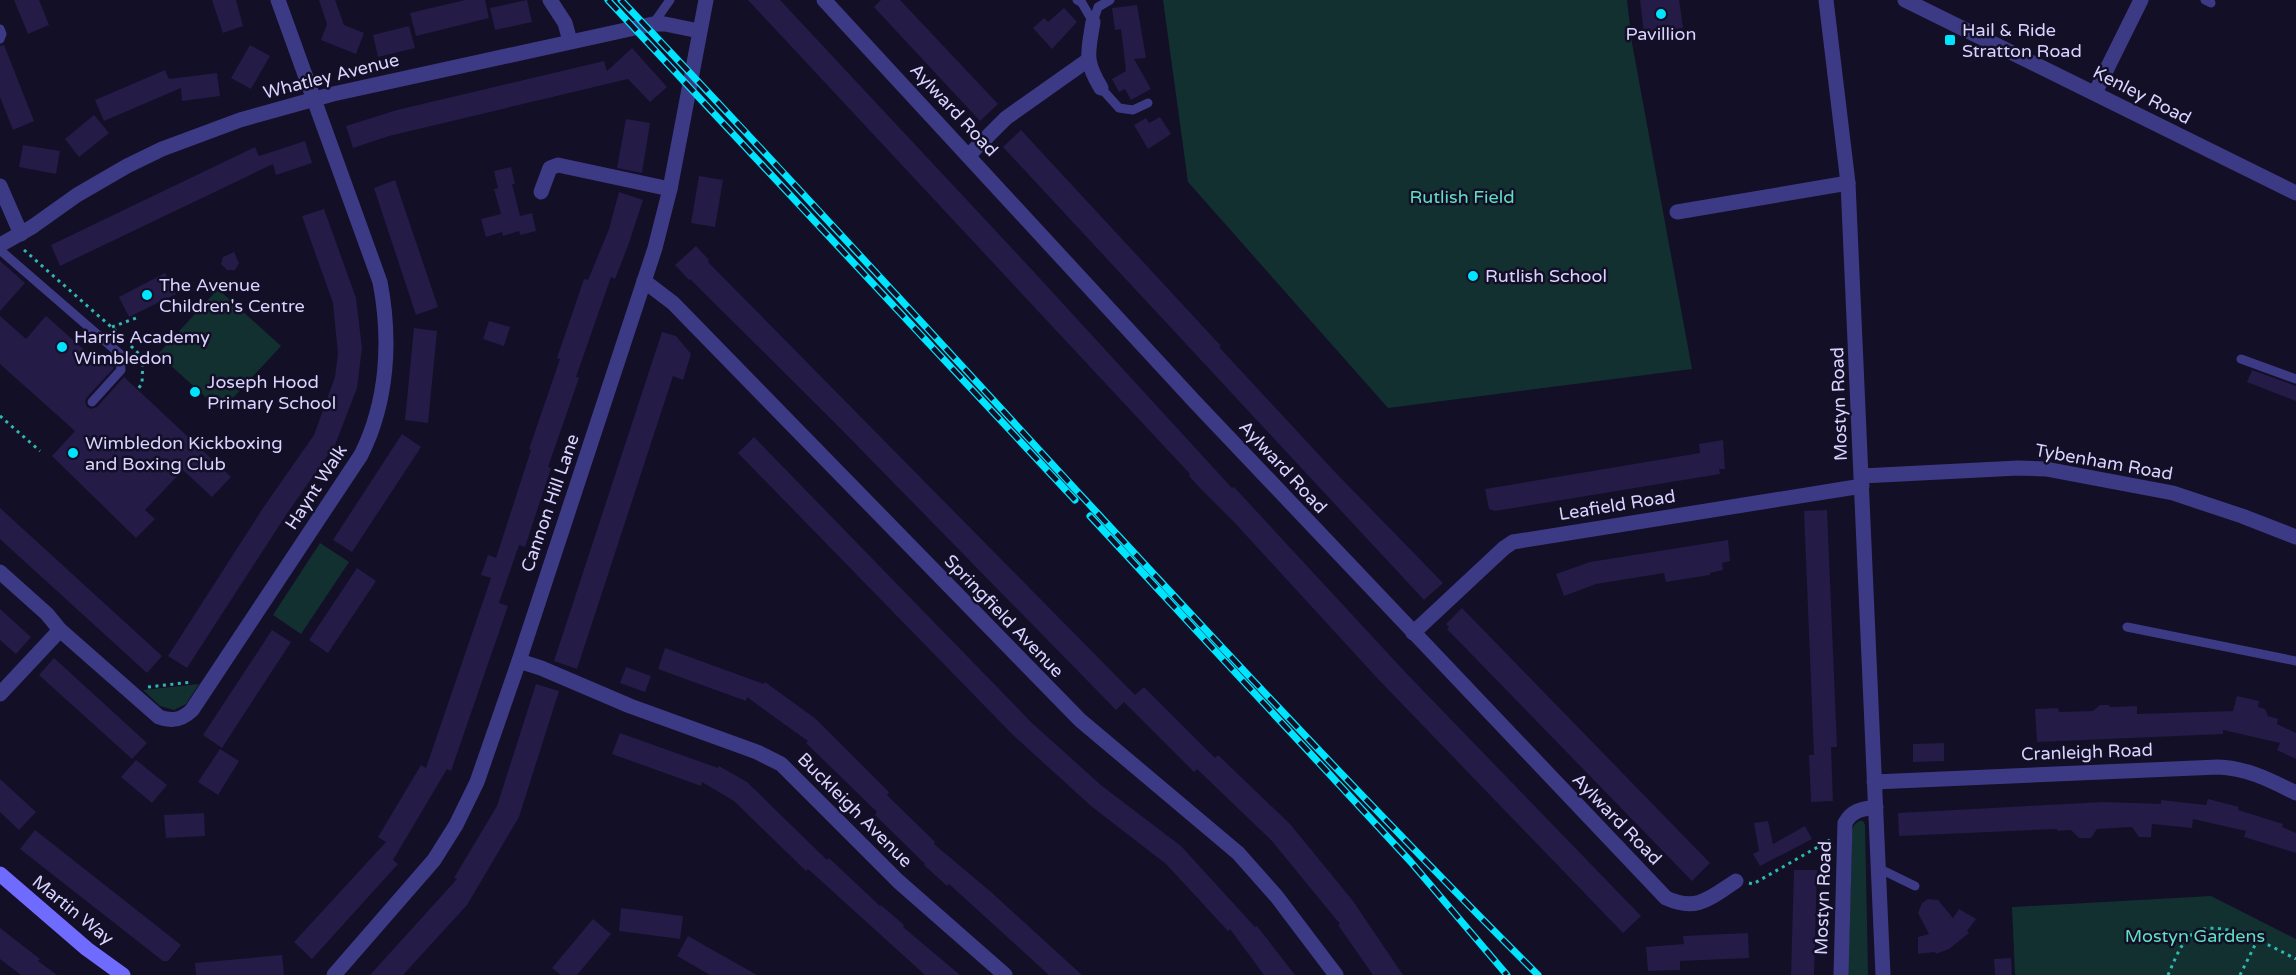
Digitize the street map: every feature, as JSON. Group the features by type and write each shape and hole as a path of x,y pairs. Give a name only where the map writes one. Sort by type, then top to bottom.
{"main road":[{"name":"Martin Way","path":"0,874 87,948 123,975"}],"street":[{"name":"Haynt Walk","path":"0,572 47,614 60,630 159,717 177,720 185,717 192,710 361,455 368,441 379,406 387,346 380,282 278,0"},
{"path":"550,0 565,23 570,41"},
{"name":"Cannon Hill Lane","path":"334,975 419,880 456,825 477,782 644,281 670,189 706,0"},
{"name":"Aylward Road","path":"824,0 1195,402 1666,898 1680,904 1692,905 1703,902 1736,881"},
{"name":"Mostyn Road","path":"1826,0 1848,183 1883,975"},
{"name":"Kenley Road","path":"1905,0 2296,193"},
{"path":"2095,93 2141,0"},
{"path":"1093,22 1088,60 1091,71 1101,88"},
{"name":"Whatley Avenue","path":"0,245 21,234 93,185 162,149 240,120 314,99 653,24 666,24 699,31"},
{"path":"969,155 1006,118 1088,60"},
{"path":"541,192 550,168 558,165 670,189"},
{"path":"1677,212 1848,183"},
{"path":"0,186 21,234"},
{"name":"Springfield Avenue","path":"644,281 673,303 1080,720 1238,852 1282,903 1336,975"},
{"name":"Tybenham Road","path":"1862,481 2018,468 2046,469 2173,494 2242,516 2296,537"},
{"name":"Leafield Road","path":"1413,633 1513,542 1862,481"},
{"path":"0,694 60,630"},
{"name":"Buckleigh Avenue","path":"519,661 630,706 757,752 781,764 898,881 1005,975"},
{"name":"Cranleigh Road","path":"1874,782 2218,767 2234,768 2257,774 2296,793"},
{"name":"Mostyn Road","path":"1841,975 1845,823 1849,815 1854,812 1876,807"}],"lane":[{"path":"653,24 670,0"},
{"path":"1077,0 1082,3 1093,22"},
{"path":"1093,22 1098,7 1110,0"},
{"path":"0,29 2,34 0,39"},
{"path":"1101,88 1119,108 1133,110 1148,103"},
{"path":"0,250 120,354 121,370 92,402"},
{"path":"2241,359 2296,379"},
{"path":"2127,627 2296,661"},
{"path":"1878,868 1915,886"}],"path":[{"path":"112,327 136,318"},
{"path":"0,416 40,451"},
{"path":"128,688 210,681"},
{"path":"1736,881 1753,884 1830,840 1844,840"},
{"path":"2168,975 2184,944 2192,934 2204,930 2224,929 2258,939 2296,958"},
{"path":"2240,975 2258,939"}],"green space":[{"name":"Rutlish Field","path":"1163,0 1627,0 1632,43 1692,369 1388,408 1188,182"},
{"path":"218,289 281,346 221,411 158,354"},
{"path":"320,543 349,562 301,634 273,615"},
{"path":"199,684 186,704 174,710 160,706 143,690"},
{"path":"1863,821 1865,825 1868,975 1848,975 1852,831 1854,825"},
{"name":"Mostyn Gardens","path":"2211,896 2296,939 2296,975 2015,975 2012,907"}],"building":[{"path":"14,0 39,0 49,25 28,34"},
{"path":"212,0 236,0 243,26 223,33"},
{"path":"319,0 335,0 344,25 364,33 356,54 321,40 327,24"},
{"path":"465,0 485,0 489,18 416,36 410,13"},
{"path":"527,0 532,22 495,30 490,8"},
{"path":"748,0 780,0 1232,488 1234,487 1407,674 1641,916 1623,933 1378,679"},
{"path":"881,0 900,0 998,104 980,121 874,7"},
{"name":"Pavillion","path":"1640,0 1679,0 1683,28 1644,34"},
{"path":"1137,5 1146,58 1134,59 1151,89 1131,100 1125,89 1119,92 1112,79 1126,71 1121,29 1115,30 1112,8"},
{"path":"1064,8 1077,22 1052,49 1033,28 1044,18 1048,22"},
{"path":"409,26 415,48 378,57 373,35"},
{"path":"4,45 34,121 13,130 0,97 0,46"},
{"path":"250,45 270,56 251,89 231,78"},
{"path":"632,48 667,87 650,102 628,79 389,136 353,148 346,126 397,110 604,61 607,71"},
{"path":"165,70 169,79 217,73 220,96 182,101 181,88 104,121 95,100"},
{"path":"94,115 109,133 79,157 65,139"},
{"path":"1160,117 1171,134 1148,149 1134,125 1146,118 1149,123"},
{"path":"626,119 650,123 642,173 617,168"},
{"path":"1021,130 1334,471 1443,583 1424,600 1003,147"},
{"path":"305,141 312,163 276,175 273,164 60,266 51,245 255,147 259,156"},
{"path":"23,145 60,151 56,174 19,167"},
{"path":"511,167 515,184 512,184 520,216 532,213 536,231 520,235 519,231 503,236 502,232 486,237 481,219 501,214 494,189 498,188 494,171"},
{"path":"699,176 723,180 715,227 691,223"},
{"path":"395,180 438,307 416,315 374,188"},
{"path":"619,192 643,200 615,279 611,277 576,377 579,378 548,467 551,468 525,547 519,545 499,603 508,606 451,771 447,769 393,860 398,864 312,959 294,942 386,842 378,837 421,765 426,768 491,578 481,575 488,555 496,558 531,450 529,449 560,359 557,358 584,279 588,280 609,229"},
{"path":"324,209 356,298 362,348 357,388 335,445 286,515 187,668 168,656 263,508 314,435 335,377 338,354 333,303 302,216"},
{"path":"696,246 709,260 708,262 1135,695 1144,687 1215,758 1218,755 1290,824 1353,901 1403,975 1373,975 1338,925 1340,924 1271,840 1197,769 1194,772 1124,702 1116,710 835,423 689,280 675,265"},
{"path":"234,252 239,263 235,270 227,270 221,264 223,257"},
{"path":"0,261 25,283 0,311"},
{"name":"The Avenue Children's Centre","path":"165,273 176,294 129,317 119,297"},
{"path":"0,316 26,339 46,316 89,354 94,349 114,368 87,397 85,401 87,407 91,409 97,407 124,377 231,477 212,497 183,470 145,510 155,519 136,538 52,456 75,431 0,364"},
{"path":"489,321 510,327 504,346 483,339"},
{"path":"414,328 437,331 428,423 405,420"},
{"path":"662,332 676,336 691,354 683,380 673,376 577,669 554,661"},
{"path":"2252,370 2296,386 2296,401 2247,382"},
{"path":"402,434 421,447 352,552 333,540"},
{"path":"754,437 1032,723 1102,786 1181,846 1255,927 1257,926 1295,975 1264,975 1230,929 1228,931 1166,864 1091,806 1013,735 738,453"},
{"path":"1723,440 1725,469 1719,469 1720,474 1495,511 1489,509 1485,489 1700,453 1699,444"},
{"path":"0,508 162,656 147,673 0,539"},
{"path":"1827,510 1837,747 1831,747 1833,801 1811,802 1809,755 1814,755 1804,511"},
{"path":"1728,540 1730,561 1722,563 1723,570 1710,573 1710,575 1666,582 1664,573 1596,584 1564,596 1556,574 1590,562"},
{"path":"357,568 376,581 328,653 309,640"},
{"path":"1462,608 1710,863 1692,881 1447,629 1449,627 1446,624"},
{"path":"0,609 31,637 16,654 0,640"},
{"path":"272,630 291,642 222,748 203,735"},
{"path":"665,648 764,684 765,682 816,719 889,792 887,795 935,842 934,844 991,892 1082,975 1049,975 949,884 947,886 924,865 875,815 877,812 806,743 808,741 747,697 746,701 658,669"},
{"path":"54,658 147,743 132,759 39,675"},
{"path":"626,667 651,676 645,692 620,683"},
{"path":"536,684 559,691 519,817 467,905 403,975 370,975 457,879 454,878 497,806"},
{"path":"2237,696 2259,701 2258,707 2265,709 2268,716 2278,719 2277,724 2296,733 2296,759 2277,750 2280,743 2223,730 2223,734 2037,742 2035,709 2058,708 2059,712 2093,711 2100,705 2109,705 2110,707 2137,706 2137,714 2233,711"},
{"path":"620,733 718,768 719,766 747,782 827,860 829,858 880,906 904,925 903,927 960,975 925,975 808,869 806,871 734,801 702,782 701,786 612,754"},
{"path":"1944,743 1944,761 1913,762 1913,744"},
{"path":"220,749 239,761 218,795 198,782"},
{"path":"136,760 167,785 152,803 121,777"},
{"path":"0,779 36,812 19,830 0,812"},
{"path":"2208,799 2239,807 2238,810 2283,824 2282,827 2296,833 2296,853 2244,837 2246,831 2193,819 2192,828 2152,824 2151,837 2139,837 2132,827 2097,829 2091,838 2079,838 2071,830 2057,831 2057,829 1899,836 1898,813 2104,802 2161,804 2161,800 2206,805"},
{"path":"204,813 205,836 166,838 164,815"},
{"path":"1768,821 1773,844 1805,826 1812,839 1760,866 1753,854 1759,851 1754,823"},
{"path":"35,830 181,945 168,961 163,961 20,849"},
{"path":"1794,870 1817,870 1814,975 1791,975"},
{"path":"1928,899 1938,900 1953,918 1959,909 1976,919 1967,931 1969,933 1949,949 1936,954 1935,952 1918,954 1918,937 1929,934 1918,913 1922,903"},
{"path":"621,908 683,916 680,939 619,931"},
{"path":"593,919 611,934 577,975 561,975 552,968"},
{"path":"0,928 57,975 21,975 0,959"},
{"path":"1748,933 1749,958 1680,961 1680,970 1648,971 1646,947 1684,944 1683,936"},
{"path":"688,936 757,975 710,975 677,956"},
{"path":"282,955 284,975 196,975 195,963"},
{"path":"2011,958 2012,975 1995,975 1994,959"}],"railway":[{"path":"608,0 1075,500"},
{"path":"621,0 1190,613 1421,856 1538,975"},
{"path":"1090,516 1410,861 1507,975"}],"place":[{"name":"Pavillion","path":"1661,14"},
{"name":"Hail & Ride Stratton Road","path":"1950,40"},
{"name":"Rutlish School","path":"1473,276"},
{"name":"The Avenue Children's Centre","path":"147,295"},
{"name":"Harris Academy Wimbledon","path":"62,347"},
{"name":"Joseph Hood Primary School","path":"195,392"},
{"name":"Wimbledon Kickboxing and Boxing Club","path":"73,453"}]}
